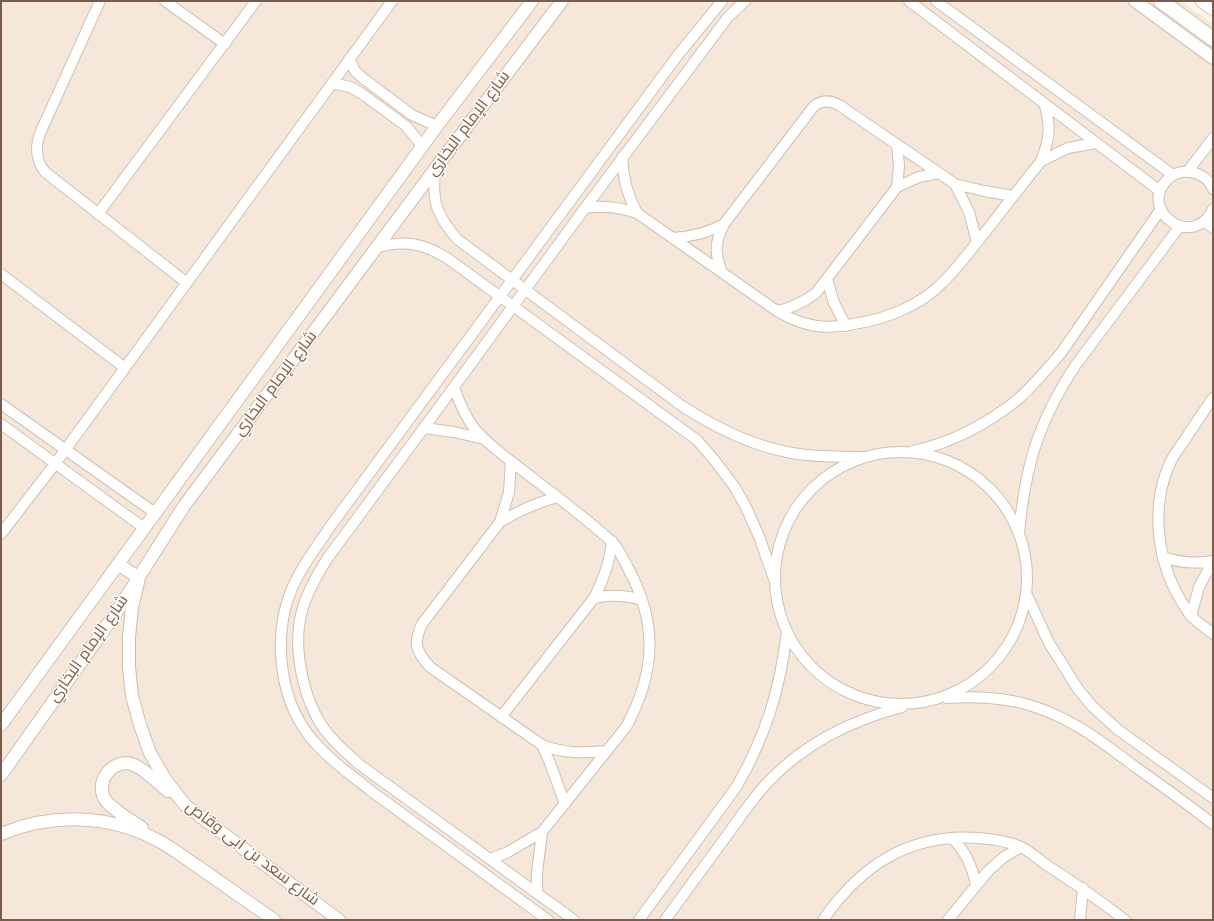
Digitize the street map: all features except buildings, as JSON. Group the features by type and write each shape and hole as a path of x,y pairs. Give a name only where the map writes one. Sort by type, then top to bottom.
{"main road":[{"path":"1161,1 1213,39"},
{"path":"1203,1 1213,8"}],"street":[{"path":"100,1 36,142 36,154 40,166 45,172 187,283"},
{"path":"165,1 225,44"},
{"path":"98,214 256,1"},
{"path":"1,534 55,464 392,1"},
{"name":"شارع الإمام البخاري","path":"1,725 423,146 532,1"},
{"name":"شارع الإمام البخاري","path":"1,775 118,610 184,506 562,1"},
{"path":"548,920 371,791 343,770 322,751 309,736 298,717 286,688 282,664 282,624 287,602 297,578 332,524 678,55 722,1"},
{"path":"574,920 360,764 339,746 325,730 312,709 305,690 298,636 302,612 315,579 327,559 526,290 622,157 728,17 745,1"},
{"path":"908,1 1160,191"},
{"path":"936,1 1173,175"},
{"path":"1135,1 1213,58"},
{"path":"349,59 355,71 364,79 412,115 438,126"},
{"path":"332,82 350,87 361,93 406,126 423,146"},
{"path":"722,272 717,260 716,248 719,235 724,224 814,106 819,102 833,101 955,184 1013,196"},
{"path":"585,208 611,206 637,213 792,320 809,326 846,326 885,316 915,303 942,284 970,253 977,242 1042,161 1047,147 1049,132 1048,117 1044,103"},
{"path":"1188,171 1213,138"},
{"path":"1042,161 1068,148 1082,144 1096,143"},
{"path":"897,145 899,166 898,188"},
{"path":"622,157 622,172 625,186 637,213"},
{"path":"435,169 433,188 436,207 445,225 458,239 682,406 734,436 760,445 792,453 823,456 867,457 933,447 961,434 1001,412 1023,394 1042,375 1060,353 1161,209"},
{"path":"1212,186 1205,178 1197,173 1188,171 1180,172 1167,179 1160,191 1159,197 1161,209 1165,217 1172,223 1180,226 1189,227 1197,225 1204,221 1213,209"},
{"path":"777,311 791,308 805,301 816,293 898,188 919,177 939,173"},
{"path":"955,184 969,212 977,242"},
{"path":"1204,221 1213,228"},
{"path":"672,238 698,235 711,231 724,224"},
{"path":"1019,534 1025,483 1031,458 1039,433 1061,387 1075,366 1180,226"},
{"path":"377,247 392,243 406,243 421,245 435,250 697,440 734,486 746,506 760,539 775,582"},
{"path":"1,274 125,368"},
{"path":"827,279 834,303 846,326"},
{"path":"454,387 459,402 466,415 484,439 612,541 635,582 642,600 647,618 649,637 647,674 642,693 626,727 542,832 508,852 490,859"},
{"path":"1211,403 1171,460 1164,479 1158,518 1159,538 1163,558 1173,587 1180,601 1191,616 1213,634"},
{"path":"1,404 155,513"},
{"path":"1,424 144,528"},
{"path":"424,428 454,432 484,439"},
{"path":"908,452 937,458 964,469 987,486 1006,508 1019,534 1027,564 1027,595 1020,622 1007,647 989,669 967,686 941,698"},
{"path":"867,457 836,470 810,491 790,518 778,549 775,582 778,607 787,631 804,658 826,679 854,694 868,699 884,703 915,703"},
{"path":"511,461 509,492 500,522 422,624 417,634 417,645 421,658 430,667 542,745 573,753 607,751"},
{"path":"500,522 518,511 557,497"},
{"path":"501,717 594,598 607,571 611,556 612,541"},
{"path":"1163,558 1187,563 1213,561"},
{"path":"1191,616 1199,588 1213,561"},
{"path":"118,564 139,578"},
{"name":"شارع سعد بن ابى وقاص","path":"139,578 132,607 129,637 129,667 132,696 150,753 165,779 185,805 339,920"},
{"path":"594,598 606,595 618,595 630,596 642,600"},
{"path":"1027,595 1049,643 1078,689 1092,706 1117,729 1213,798"},
{"path":"639,920 737,786 748,766 764,730 774,701 784,655 787,631"},
{"path":"665,920 753,799 772,778 792,760 814,744 869,717 915,703 941,698 971,696 1000,699 1028,704 1056,714 1082,728 1213,824"},
{"path":"542,745 565,804"},
{"path":"185,805 133,765 116,765 109,770 104,777 102,786 103,794 107,802 160,841 274,920"},
{"path":"1,834 18,827 46,821 76,819 105,822 126,827 160,841"},
{"path":"537,893 538,859 542,832"},
{"path":"952,838 962,848 969,859 974,872 976,885"},
{"path":"824,920 843,893 874,865 892,855 929,841 952,838 987,839 1021,847 1082,888 1125,920"},
{"path":"948,920 976,885 994,866 1004,857 1021,847"},
{"path":"1080,920 1082,888"}],"shaded area":[{"path":"1,1 1181,1 1213,24 1213,920 1,920"}]}
